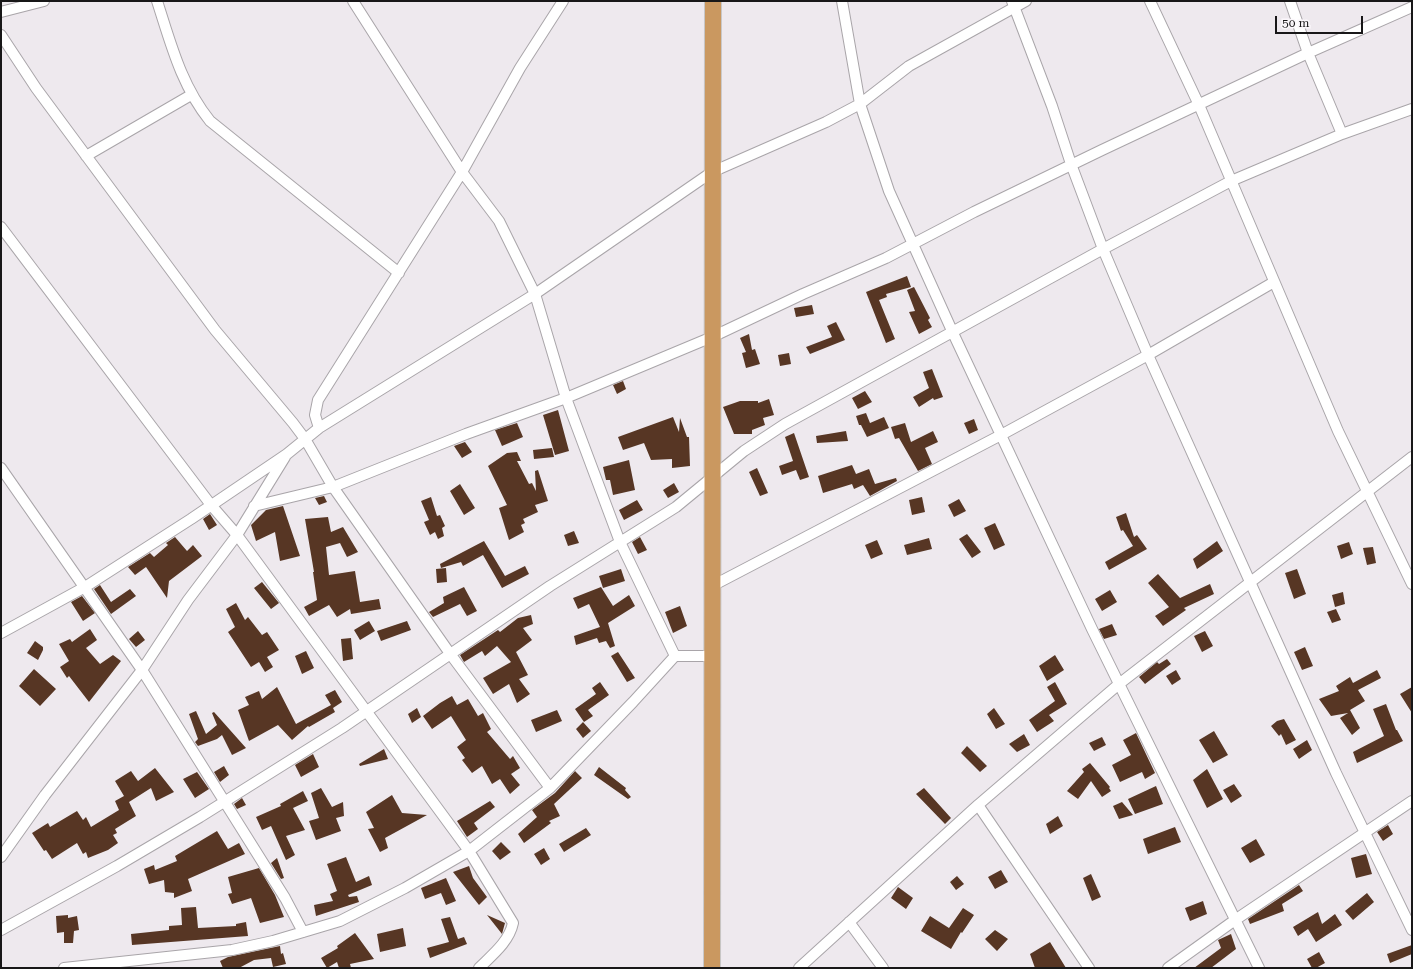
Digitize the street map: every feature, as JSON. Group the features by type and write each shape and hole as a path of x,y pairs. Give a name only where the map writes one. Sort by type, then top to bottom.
{"highway":[{"path":"712,968 713,656 711,477 713,1"}],"street":[{"path":"1,12 44,1"},
{"path":"157,1 179,68 191,95 210,121 399,273"},
{"path":"353,1 462,172 499,221 536,294 566,398 620,542 675,656"},
{"path":"319,428 315,415 318,400 462,172 520,68 563,1"},
{"path":"842,1 860,104 889,191 1001,436 1119,684 1259,968"},
{"path":"1,633 85,586 211,505 287,454 319,428 536,294 712,172 826,122 860,104 909,66 1013,4 1026,1"},
{"path":"1150,1 1199,105 1338,431 1412,584"},
{"path":"1290,1 1308,53 1342,134"},
{"path":"1013,4 1052,106 1071,164 1103,249 1148,355 1336,773 1412,930"},
{"path":"254,506 333,487 466,434 566,398 712,337 803,294 886,258 1071,164 1408,6"},
{"path":"1,35 36,88 215,330 305,439 333,487 451,655 550,788"},
{"path":"86,156 191,95"},
{"path":"1,930 124,862 200,817 342,728 550,586 676,508 711,477 744,451 785,424 1103,249 1231,181 1342,134 1412,109"},
{"path":"2,230 211,505 237,534 469,851 513,923 511,932 506,940 479,968"},
{"path":"712,586 1001,436 1148,355 1274,282"},
{"path":"1,857 45,795 142,670 188,600 237,534 287,454"},
{"path":"799,968 978,805 1119,684 1412,457"},
{"path":"1,468 85,586 142,670 223,802 285,898 303,932"},
{"path":"64,968 232,950 274,941 340,921 405,888 469,851 550,788 675,656 713,656"},
{"path":"1168,968 1235,920 1412,801"},
{"path":"978,805 1089,968"},
{"path":"849,922 883,968"}],"building":[{"path":"907,276 911,287 886,294 887,297 879,300 895,339 886,343 866,292"},
{"path":"914,287 930,318 928,320 932,327 919,334 909,312 915,311 907,290"},
{"path":"812,305 814,314 796,317 794,308"},
{"path":"836,322 845,340 810,354 806,347 832,337 827,326"},
{"path":"749,334 752,350 755,349 760,364 746,368 742,353 746,352 740,338"},
{"path":"789,353 791,364 780,366 778,355"},
{"path":"932,369 943,397 934,400 933,398 919,407 913,397 929,388 923,372"},
{"path":"623,381 626,389 617,394 613,385"},
{"path":"865,391 872,402 858,409 852,398"},
{"path":"769,399 774,415 763,418 765,425 752,430 752,434 734,434 723,407 740,401 758,401 758,403"},
{"path":"558,410 569,451 555,455 543,415"},
{"path":"866,413 870,423 884,417 889,428 867,437 861,425 859,425 856,416"},
{"path":"673,417 679,432 680,418 687,437 689,437 690,466 672,468 672,459 651,460 644,443 623,450 618,437"},
{"path":"974,419 978,430 969,434 964,423"},
{"path":"517,423 523,437 502,446 495,430"},
{"path":"905,423 911,442 933,431 938,442 925,448 932,464 918,471 899,438 895,439 891,427"},
{"path":"846,431 848,441 817,443 816,436"},
{"path":"794,433 809,477 800,480 796,470 782,475 779,466 793,461 785,437"},
{"path":"465,442 472,452 462,458 454,446"},
{"path":"552,448 554,457 534,459 533,450"},
{"path":"517,452 521,461 517,461 529,484 532,483 536,491 535,471 538,470 548,501 535,505 538,512 523,519 525,523 521,525 524,532 509,540 499,508 507,505 488,466 507,453"},
{"path":"629,460 635,490 613,495 610,480 606,480 603,467"},
{"path":"852,465 856,474 869,469 875,484 896,478 897,481 870,496 863,485 854,489 852,484 823,493 818,476"},
{"path":"757,468 768,493 760,496 749,472"},
{"path":"674,483 679,492 668,498 663,490"},
{"path":"460,484 475,508 464,515 450,491"},
{"path":"324,496 327,502 319,505 315,498"},
{"path":"431,497 437,516 440,515 445,526 442,528 444,536 438,539 435,532 430,535 424,522 429,520 421,501"},
{"path":"922,497 925,512 912,515 909,500"},
{"path":"959,499 966,511 954,517 948,505"},
{"path":"637,500 643,510 624,520 619,510"},
{"path":"283,506 300,556 280,561 275,532 256,541 251,525 266,510"},
{"path":"1126,513 1134,537 1137,535 1147,549 1109,570 1105,562 1133,546 1123,530 1121,531 1116,517"},
{"path":"210,514 217,525 209,530 203,519"},
{"path":"328,517 331,532 343,527 358,552 347,557 340,543 326,547 329,575 355,571 360,602 379,599 381,609 351,614 350,609 337,617 329,605 309,616 304,607 317,600 305,519"},
{"path":"995,523 1005,545 994,550 984,528"},
{"path":"574,531 579,543 568,546 564,535"},
{"path":"967,534 981,552 972,558 959,539"},
{"path":"175,537 187,551 193,545 202,556 169,581 167,598 146,567 135,575 128,567 150,553 154,557 168,545 166,543"},
{"path":"640,537 647,550 638,554 632,542"},
{"path":"929,538 932,549 907,555 904,545"},
{"path":"877,540 883,554 871,559 865,545"},
{"path":"484,541 505,576 525,566 529,574 502,588 483,555 463,566 461,562 441,568 440,564"},
{"path":"1217,541 1223,551 1197,569 1193,559"},
{"path":"1349,542 1353,554 1341,559 1337,546"},
{"path":"1373,547 1376,563 1367,565 1363,548"},
{"path":"446,568 447,582 437,583 436,569"},
{"path":"621,569 625,581 603,588 599,576"},
{"path":"1297,569 1306,594 1294,599 1285,573"},
{"path":"1158,574 1180,598 1210,584 1214,594 1184,608 1186,610 1163,626 1155,616 1169,607 1148,583"},
{"path":"262,582 279,603 271,609 254,588"},
{"path":"100,585 111,602 130,589 136,596 111,614 94,589"},
{"path":"464,587 477,611 467,616 460,604 433,617 429,612 444,603 443,597"},
{"path":"601,587 613,606 629,595 635,606 608,623 615,646 610,648 606,641 599,643 597,638 576,645 574,636 600,627 589,604 578,609 573,598"},
{"path":"1110,590 1117,602 1102,611 1095,599"},
{"path":"1343,592 1345,604 1335,607 1332,595"},
{"path":"82,596 95,613 83,621 71,602"},
{"path":"236,603 245,620 248,617 262,635 267,632 279,650 267,657 273,667 265,672 259,662 251,667 228,632 235,627 226,609"},
{"path":"680,606 687,626 673,633 665,612"},
{"path":"1336,609 1341,620 1332,623 1327,612"},
{"path":"531,615 533,624 523,628 532,640 516,652 528,675 519,679 530,694 517,703 509,684 493,694 483,678 511,662 497,646 485,656 482,651 464,662 460,655 498,630 500,632 518,618"},
{"path":"369,621 375,631 360,640 354,630"},
{"path":"407,621 411,630 381,641 377,631"},
{"path":"1112,624 1117,635 1104,639 1099,629"},
{"path":"90,629 97,640 86,648 100,664 113,655 121,661 89,702 69,676 67,678 60,667 69,661 59,644 70,639 72,642"},
{"path":"138,631 145,640 136,647 129,639"},
{"path":"1205,631 1213,646 1202,652 1194,636"},
{"path":"351,638 353,659 343,661 341,639"},
{"path":"35,641 43,647 38,660 27,653"},
{"path":"1305,647 1313,666 1302,670 1294,652"},
{"path":"306,651 314,668 302,674 295,656"},
{"path":"618,652 635,678 627,682 611,656"},
{"path":"1055,655 1064,670 1047,681 1039,666"},
{"path":"1167,659 1171,664 1145,684 1139,677 1157,662 1159,664"},
{"path":"34,669 56,689 40,706 19,686"},
{"path":"1176,670 1181,679 1172,685 1166,676"},
{"path":"1377,670 1381,678 1358,690 1365,701 1350,710 1360,728 1352,735 1340,718 1348,713 1331,716 1319,699 1339,691 1336,686 1350,677 1353,683"},
{"path":"600,682 609,695 588,710 593,716 584,722 575,709 596,694 592,688"},
{"path":"1055,682 1067,704 1049,715 1054,721 1037,732 1029,720 1055,701 1047,687"},
{"path":"277,687 296,724 331,705 325,695 335,690 342,702 333,708 335,712 309,727 308,726 292,740 278,725 249,741 238,710 249,705 245,697 259,691 262,699"},
{"path":"1412,687 1412,713 1400,694"},
{"path":"452,696 457,705 468,699 478,716 483,713 491,729 487,732 510,759 513,756 520,768 511,774 520,785 510,794 500,779 492,784 482,766 472,773 462,760 465,758 457,747 466,740 451,716 432,729 423,716"},
{"path":"1386,704 1396,730 1403,741 1357,763 1353,752 1384,736 1373,709"},
{"path":"417,708 421,717 412,723 408,714"},
{"path":"994,708 1005,724 996,729 987,714"},
{"path":"557,710 562,721 536,732 531,720"},
{"path":"196,711 206,734 217,725 212,713 214,712 246,748 232,755 222,735 217,739 198,746 195,742 198,739 189,714"},
{"path":"1284,719 1296,740 1286,745 1281,734 1279,736 1271,726 1277,721"},
{"path":"583,722 591,731 583,738 576,729"},
{"path":"1214,731 1228,755 1213,763 1199,740"},
{"path":"1136,733 1155,773 1145,779 1142,772 1120,782 1112,765 1131,755 1123,740"},
{"path":"1024,734 1030,745 1017,752 1009,744"},
{"path":"1102,737 1106,745 1094,751 1089,743"},
{"path":"1307,740 1312,750 1299,759 1293,749"},
{"path":"967,746 987,766 980,772 961,753"},
{"path":"384,749 388,759 360,766 359,764"},
{"path":"313,754 319,767 301,777 295,765"},
{"path":"1090,763 1110,787 1109,788 1111,791 1102,797 1091,781 1078,799 1067,791 1084,772 1082,769"},
{"path":"224,766 229,775 220,782 214,772"},
{"path":"599,767 626,788 625,790 631,797 628,799 594,775"},
{"path":"155,768 174,792 156,801 151,788 129,802 136,816 115,829 117,833 113,835 118,843 108,850 88,858 86,852 83,854 77,843 52,859 46,850 44,851 32,833 48,823 50,827 77,811 83,820 86,817 91,827 119,810 115,801 124,796 115,781 131,771 138,781"},
{"path":"1207,769 1223,799 1207,808 1193,780"},
{"path":"575,771 582,778 554,804 560,816 549,821 551,823 524,843 518,834 537,817 532,810 555,793"},
{"path":"197,772 209,789 195,798 183,779"},
{"path":"1234,784 1242,796 1231,803 1223,790"},
{"path":"1156,786 1163,804 1135,814 1128,799"},
{"path":"321,788 332,807 343,802 344,816 336,818 341,831 316,840 309,821 319,818 311,793"},
{"path":"924,788 951,818 945,824 916,794"},
{"path":"303,791 308,801 293,808 305,830 286,836 295,855 286,860 271,826 262,830 256,817 281,806 280,804"},
{"path":"392,795 402,813 427,815 385,838 388,848 380,852 368,829 374,828 366,812"},
{"path":"242,798 246,805 237,809 234,804"},
{"path":"490,801 495,807 474,823 478,829 467,837 457,821"},
{"path":"1122,802 1133,815 1119,819 1113,806"},
{"path":"1058,816 1063,826 1050,834 1046,824"},
{"path":"1388,825 1393,834 1383,841 1377,832"},
{"path":"1175,827 1181,842 1148,854 1143,839"},
{"path":"586,828 591,835 564,852 559,844"},
{"path":"217,831 228,849 239,843 245,854 188,879 192,891 174,898 174,893 165,892 164,880 149,884 144,869 154,865 155,870 177,861 175,856"},
{"path":"1256,839 1265,855 1250,863 1241,848"},
{"path":"501,842 511,852 500,860 492,851"},
{"path":"544,848 550,859 541,865 534,854"},
{"path":"1366,854 1372,874 1356,878 1351,858"},
{"path":"346,857 356,882 369,876 372,885 348,895 349,897 357,896 359,902 316,916 314,905 333,901 330,894 337,891 327,864"},
{"path":"277,858 284,878 281,879 271,863"},
{"path":"469,866 473,878 487,897 479,905 453,872"},
{"path":"259,868 275,895 284,917 260,923 251,898 232,904 228,894 232,893 228,877"},
{"path":"1001,870 1008,882 995,889 988,877"},
{"path":"1091,874 1101,897 1092,901 1083,878"},
{"path":"957,876 964,884 956,890 950,882"},
{"path":"446,878 456,901 446,905 441,893 425,899 421,888"},
{"path":"1299,885 1303,891 1282,904 1284,911 1250,924 1248,919"},
{"path":"898,887 913,898 906,909 891,898"},
{"path":"1367,893 1374,902 1353,920 1345,911"},
{"path":"1203,901 1207,914 1190,921 1185,908"},
{"path":"196,907 198,928 236,926 236,924 246,922 248,936 132,945 131,934 169,930 169,926 182,925 181,908"},
{"path":"963,908 974,915 962,933 961,932 951,949 921,931 930,916 949,928"},
{"path":"1318,912 1322,924 1335,914 1342,925 1316,942 1308,929 1298,936 1293,927"},
{"path":"68,915 68,918 77,916 79,930 74,931 73,943 64,943 64,932 57,933 56,916"},
{"path":"487,915 505,923 502,934"},
{"path":"450,917 458,939 464,937 467,944 430,958 427,948 449,942 441,919"},
{"path":"403,928 406,946 380,952 377,934"},
{"path":"995,930 1008,939 997,951 985,939"},
{"path":"355,933 374,959 350,964 351,968 339,968 337,962 327,968 321,958 338,948 337,946"},
{"path":"1231,934 1236,949 1211,968 1194,968 1221,948 1218,940"},
{"path":"1050,942 1066,968 1035,968 1030,954"},
{"path":"1412,945 1412,954 1390,963 1387,954"},
{"path":"280,946 281,954 283,953 286,964 273,967 271,958 254,960 239,968 223,968 220,961 228,957"},
{"path":"1319,952 1325,963 1316,968 1312,968 1307,959"}]}
